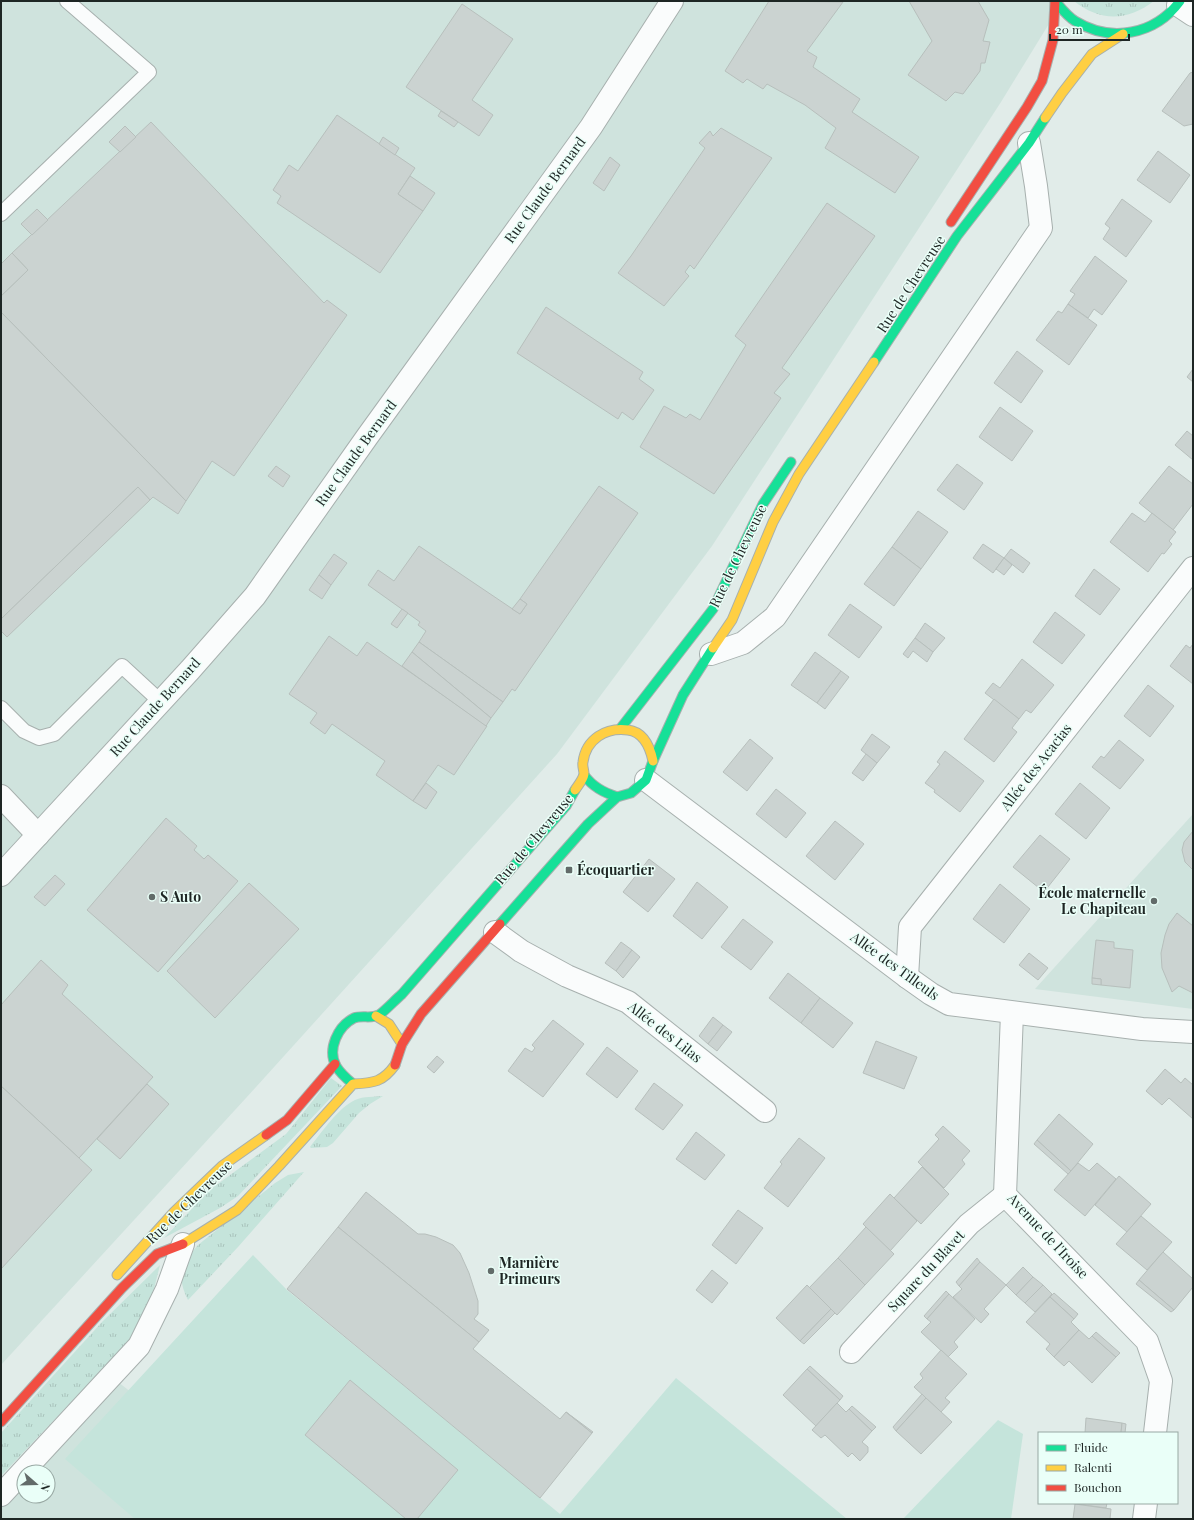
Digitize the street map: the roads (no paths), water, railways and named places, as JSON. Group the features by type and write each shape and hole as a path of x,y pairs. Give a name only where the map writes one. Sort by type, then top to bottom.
{"street":[{"name":"Rue Claude Bernard","path":"1,875 161,702 254,596 591,127 672,1"},
{"path":"1055,1 1073,20 1079,23 1097,31 1123,34 1144,30 1183,7"},
{"name":"Rue de Chevreuse","path":"948,227 1027,107 1042,81 1053,40 1055,1"},
{"name":"Rue de Chevreuse","path":"1,1422 122,1288 157,1254 183,1244 237,1210 353,1084 372,1083 388,1075 396,1064 402,1044 421,1014 495,932 588,824 617,797 631,793 649,770 683,695 732,620 773,522 799,474 958,236 1029,143 1062,93 1092,54 1123,34"},
{"path":"711,654 743,643 775,616 1040,228 1036,186 1029,143"},
{"name":"Rue de Chevreuse","path":"376,1016 402,994 566,806 584,774 582,763 586,749 594,737 608,730 620,729 713,609 762,504 798,452"},
{"name":"Allée des Acacias","path":"907,977 910,927 1193,568"},
{"path":"620,729 632,731 643,738 650,747 649,770"},
{"name":"Allée des Tilleuls","path":"649,770 907,977 931,994 949,1004 1142,1029 1193,1032"},
{"path":"584,774 590,784 600,791 617,797"},
{"path":"1,796 38,835"},
{"name":"Allée des Lilas","path":"495,932 521,951 567,976 628,1002 765,1111"},
{"name":"Avenue de l'Iroise","path":"1012,1013 1006,1195 1147,1341 1161,1381 1155,1432"},
{"path":"353,1084 342,1075 335,1064 332,1052 335,1040 342,1026 355,1017 376,1016 384,1019 395,1030 402,1044"},
{"name":"Rue de Chevreuse","path":"111,1281 174,1212 222,1166 287,1120 335,1064"},
{"name":"Square du Blavet","path":"851,1352 969,1224 1006,1195"},
{"name":"Rue de Chevreuse","path":"1,1495 138,1346 167,1288 183,1244"},
{"path":"1144,1519 1146,1504"}],"lane":[{"path":"1,214 149,72 67,1"},
{"path":"1,708 24,731 39,738 54,734 122,666 161,702"}],"place":[{"name":"Écoquartier","path":"569,870"},
{"name":"S Auto","path":"152,897"},
{"name":"École maternelle Le Chapiteau","path":"1154,901"},
{"name":"Marnière Primeurs","path":"491,1271"}]}
